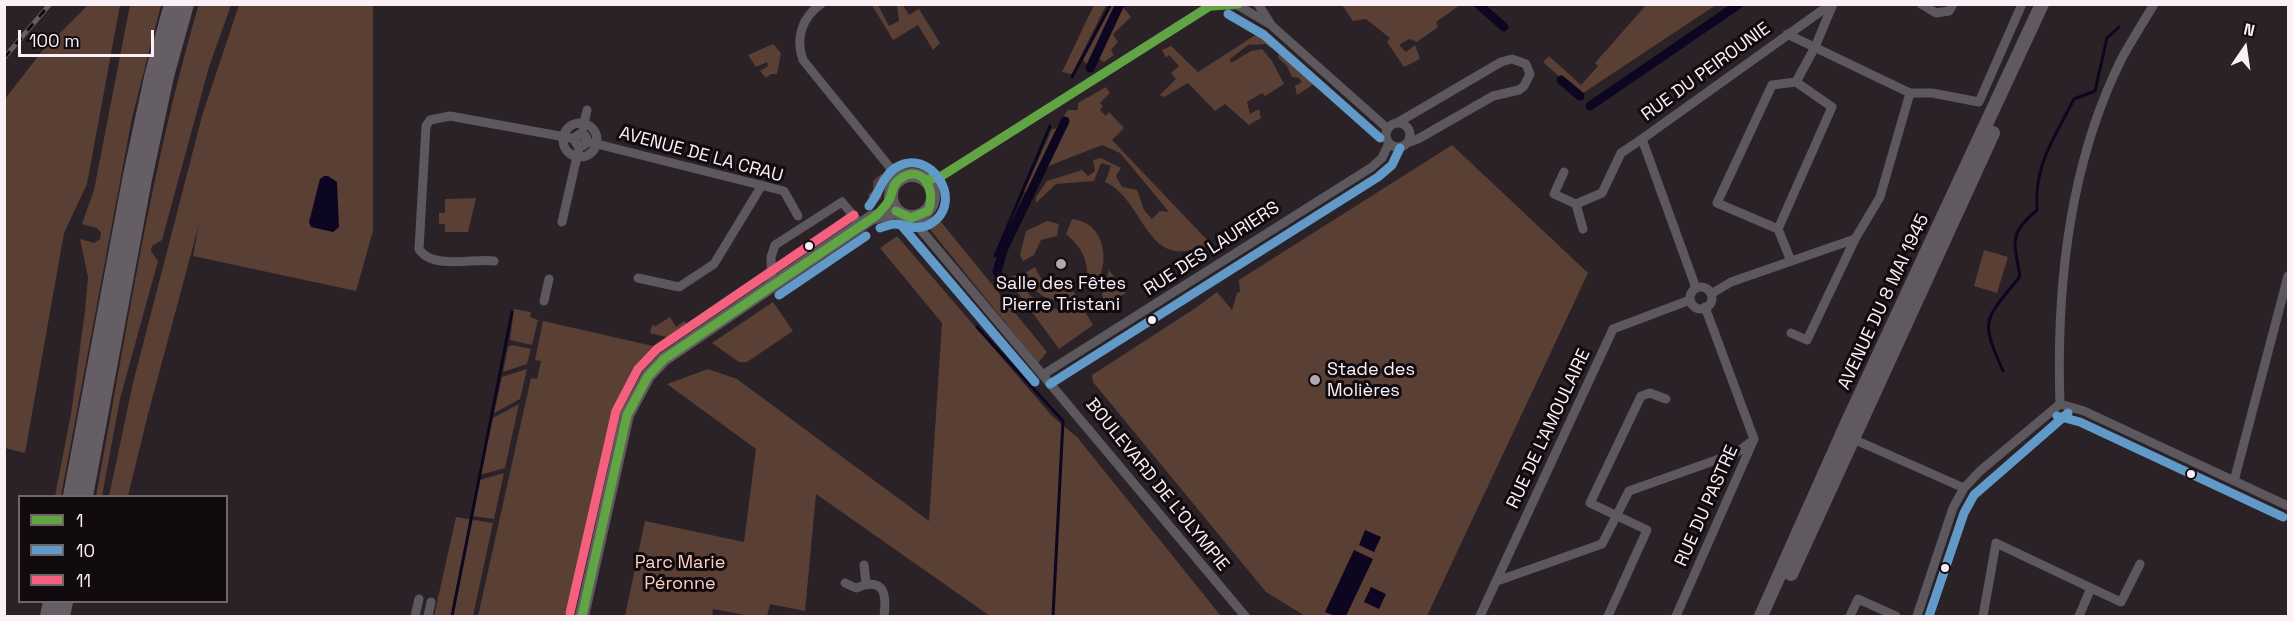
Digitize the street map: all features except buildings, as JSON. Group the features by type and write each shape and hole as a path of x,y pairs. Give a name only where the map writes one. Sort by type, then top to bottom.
{"highway":[{"path":"71,495 131,175 153,73 172,4"},
{"path":"85,495 144,178 166,76 186,4"}],"main road":[{"name":"AVENUE DU 8 MAI 1945","path":"1761,616 1847,423 2042,4"},
{"name":"AVENUE DU 8 MAI 1945","path":"1772,616 2052,4"},
{"path":"582,616 623,432 635,399 648,376 664,359 877,215 893,199 900,179 912,175 933,183 932,205 917,221 893,199"}],"street":[{"path":"821,4 811,7 800,35 803,60 892,170 912,175"},
{"path":"1191,19 1200,4"},
{"path":"1258,4 1271,26"},
{"path":"1796,82 1815,48 1832,4"},
{"name":"RUE DU PEIROUNIE","path":"1696,288 1642,139 1832,4"},
{"path":"1921,4 1936,13 1949,11 1953,4"},
{"path":"1787,34 1910,93 1932,93 1978,102 2022,4"},
{"path":"1917,616 1953,508 1964,488 1980,471 2060,404 2063,287 2071,220 2097,118 2121,60 2154,4"},
{"path":"933,183 1212,5 1239,5 1271,26 1388,129"},
{"path":"1512,59 1526,64 1530,74 1524,86 1519,90 1493,96 1400,147 1389,143 1386,137 1388,129 1397,123 1501,62 1512,59"},
{"path":"1778,229 1832,107 1796,82 1772,85 1717,203 1778,229 1791,261"},
{"path":"1791,333 1807,340 1855,239 1880,196 1910,93"},
{"path":"562,222 587,110"},
{"name":"AVENUE DE LA CRAU","path":"494,261 459,263 425,256 419,249 425,166 424,133 430,120 450,116 563,136 762,185 784,191 798,216"},
{"path":"1397,123 1404,125 1409,132 1407,143"},
{"path":"581,140 573,124 563,136 567,152 581,140 594,129 597,144 589,155 581,140"},
{"path":"1564,172 1554,194 1576,204 1602,193 1621,153 1642,139"},
{"name":"RUE DES LAURIERS","path":"1044,374 1372,166 1382,159 1389,143"},
{"path":"892,170 893,199"},
{"path":"638,278 679,287 714,264 762,185"},
{"path":"771,285 771,257 775,245 842,202 861,225"},
{"path":"1576,204 1583,229"},
{"name":"BOULEVARD DE L'OLYMPIE","path":"917,221 1245,616"},
{"path":"1711,294 1731,282 1855,239"},
{"path":"2234,481 2289,276"},
{"path":"544,301 549,279"},
{"path":"1696,288 1707,289 1711,294 1711,300 1705,308 1698,308 1690,300 1696,288"},
{"name":"RUE DE L'AMOULAIRE","path":"1480,616 1613,329 1690,300"},
{"name":"RUE DU PASTRE","path":"1676,616 1754,439 1705,308"},
{"path":"1608,616 1647,530 1590,503 1641,396 1645,392 1666,399"},
{"path":"2060,404 2084,411 2289,506"},
{"path":"1497,581 1602,544 1629,491 1736,453 1754,439"},
{"path":"1853,439 1964,488"},
{"path":"1983,616 1996,543 2121,602 2140,564"},
{"path":"864,565 866,584"},
{"path":"844,583 856,588 866,584 879,588 887,597 884,616"},
{"path":"2079,616 2091,588"},
{"path":"415,616 419,599"},
{"path":"1850,616 1858,599 1896,616"},
{"path":"428,616 431,602"}],"green space":[{"path":"199,4 231,5 209,67 162,240 152,246 151,251 158,261 120,399 102,495 96,495 153,187"},
{"path":"1460,4 1436,22 1438,27 1417,42 1409,39 1399,45 1406,52 1415,45 1420,59 1404,67 1387,42 1390,38 1366,19 1353,21 1342,5"},
{"path":"1647,4 1716,5 1580,95 1543,62 1549,56 1581,85 1598,66 1595,63"},
{"path":"88,5 120,5 87,184 64,233 25,453 5,448 5,99 43,50"},
{"path":"130,5 161,5 132,118 61,495 55,495 71,414 85,311 88,277 80,239 94,243 100,239 101,233 97,228 82,224 94,190"},
{"path":"239,5 373,5 373,231 356,291 193,256 199,224 128,495 109,495 133,383 202,116"},
{"path":"872,5 878,5 889,26 899,21 897,5 903,5 909,15 919,9 940,43 933,50 918,25 893,40"},
{"path":"1094,5 1106,5 1072,74 1062,72"},
{"path":"1112,5 1118,5 1088,65 1083,60"},
{"path":"1122,6 1131,17 1113,34 1118,42 1111,50 1114,55 1104,62 1097,58"},
{"path":"1260,32 1275,46 1270,48 1266,44 1248,45 1230,59 1231,63 1251,51 1262,49 1272,61 1284,84 1265,96 1262,93 1247,102 1250,114 1259,109 1261,118 1249,125 1225,104 1215,111 1188,83 1164,97 1160,95 1176,79 1171,73 1179,66 1169,55 1166,58 1162,50 1171,46 1198,72"},
{"path":"773,44 781,53 777,74 771,74 766,78 760,71 768,66 767,62 756,67 748,55"},
{"path":"1280,49 1317,82 1297,95 1295,86 1302,82 1299,78 1292,77 1287,66 1278,58"},
{"path":"1106,87 1110,93 1100,103 1103,106 1100,110 1106,116 1109,112 1124,128 1112,140 1212,245 1188,251 1174,251 1164,247 1147,230 1124,197 1105,182 1111,166 1101,163 1094,181 1056,184 1036,203 1036,197 1047,181 1082,170 1088,176 1095,171 1093,160 1101,158 1121,168 1116,176 1122,187 1137,190 1144,210 1152,219 1160,211 1169,212 1120,153 1102,145 1046,167 1027,193 1024,192 1052,129 1055,129 1068,110 1078,110 1078,103"},
{"name":"Stade des Molières","path":"1452,145 1588,273 1427,616 1305,616 1266,592 1093,382 1092,375 1217,292 1232,310 1237,293 1240,292 1239,280"},
{"path":"881,174 885,181 881,199 874,204 868,195 873,190 873,181"},
{"path":"476,198 468,232 445,232 445,224 439,224 439,213 445,213 445,199"},
{"path":"930,216 937,217 1047,352 1038,363 924,222"},
{"path":"1072,219 1091,227 1102,244 1103,264 1096,284 1087,279 1082,254 1066,234"},
{"path":"1047,221 1059,224 1057,236 1041,240 1034,255 1023,261 1020,255 1026,231"},
{"name":"Parc Marie Péronne","path":"897,236 1052,416 1077,437 1221,616 990,616 816,494 805,611 770,604 767,616 750,616 713,609 712,616 625,616 645,521 744,542 756,449 667,384 708,369 737,379 929,521 942,323 880,248"},
{"path":"1984,250 2008,257 1997,293 1974,286"},
{"path":"1035,267 1050,285 1073,291 1077,297 1061,301 1039,293 1033,288 1025,273"},
{"path":"1109,270 1126,293 1106,304 1102,295"},
{"path":"1015,275 1037,301 1052,308 1085,312 1093,325 1059,349 1007,278"},
{"path":"773,302 793,331 747,362 739,362 712,343"},
{"path":"514,309 531,312 530,317 538,320 532,345 510,340"},
{"path":"670,317 676,327 684,321 691,327 670,338 650,333 652,325 656,326"},
{"path":"543,321 653,346 653,358 630,382 613,420 570,616 478,616 531,378 537,379 541,361 535,360"},
{"path":"512,345 531,349 527,364 503,372 508,347"},
{"path":"527,369 520,399 494,413 502,377"},
{"path":"519,404 505,468 480,475 493,418"},
{"path":"504,473 494,519 472,516 480,480"},
{"path":"456,517 493,523 473,616 434,616"}],"shaded area":[{"path":"324,176 337,182 339,227 333,232 311,227 309,222 320,179"},
{"path":"1365,530 1381,537 1374,552 1359,545"},
{"path":"1354,550 1373,559 1346,616 1335,616 1325,612"},
{"path":"1371,587 1386,594 1379,609 1364,602"}],"waterway":[{"path":"1072,77 1111,4"},
{"path":"1090,68 1120,4"},
{"path":"1478,4 1504,27"},
{"path":"1590,106 1739,4"},
{"path":"2003,371 1991,340 1989,320 1999,302 2020,276 2015,246 2017,233 2037,210 2039,179 2047,152 2074,99 2095,91 2107,38 2119,27"},
{"path":"1561,80 1580,96"},
{"path":"997,272 1003,250 1065,121"},
{"path":"995,256 1050,126"},
{"path":"452,616 512,312"},
{"path":"977,327 1063,421 1053,616"}],"railway":[{"path":"4,58 50,4"}],"transit line":[{"name":"1","path":"926,180 940,177 1210,6 1238,4"},
{"name":"10","path":"1228,14 1264,35 1380,138"},
{"name":"10","path":"1050,384 1378,177 1392,165 1400,148"},
{"name":"10","path":"869,206 891,172 908,163 920,164 931,170 939,180 944,191 945,203 941,215 930,224 916,228 894,224 880,228"},
{"name":"1","path":"582,616 627,415 648,376 664,359 877,215 888,202 897,181 915,174 926,181 931,195 928,211 911,218 896,211"},
{"name":"11","path":"570,613 616,411 638,369 657,349 854,215"},
{"name":"10","path":"902,226 1035,382"},
{"name":"10","path":"779,295 866,236"},
{"name":"10","path":"1929,616 1964,513 1974,495 2068,413"},
{"name":"10","path":"2057,416 2080,422 2283,517"}],"place":[{"name":"Salle des Fêtes Pierre Tristani","path":"1061,264"},
{"name":"Stade des Molières","path":"1315,380"}]}
